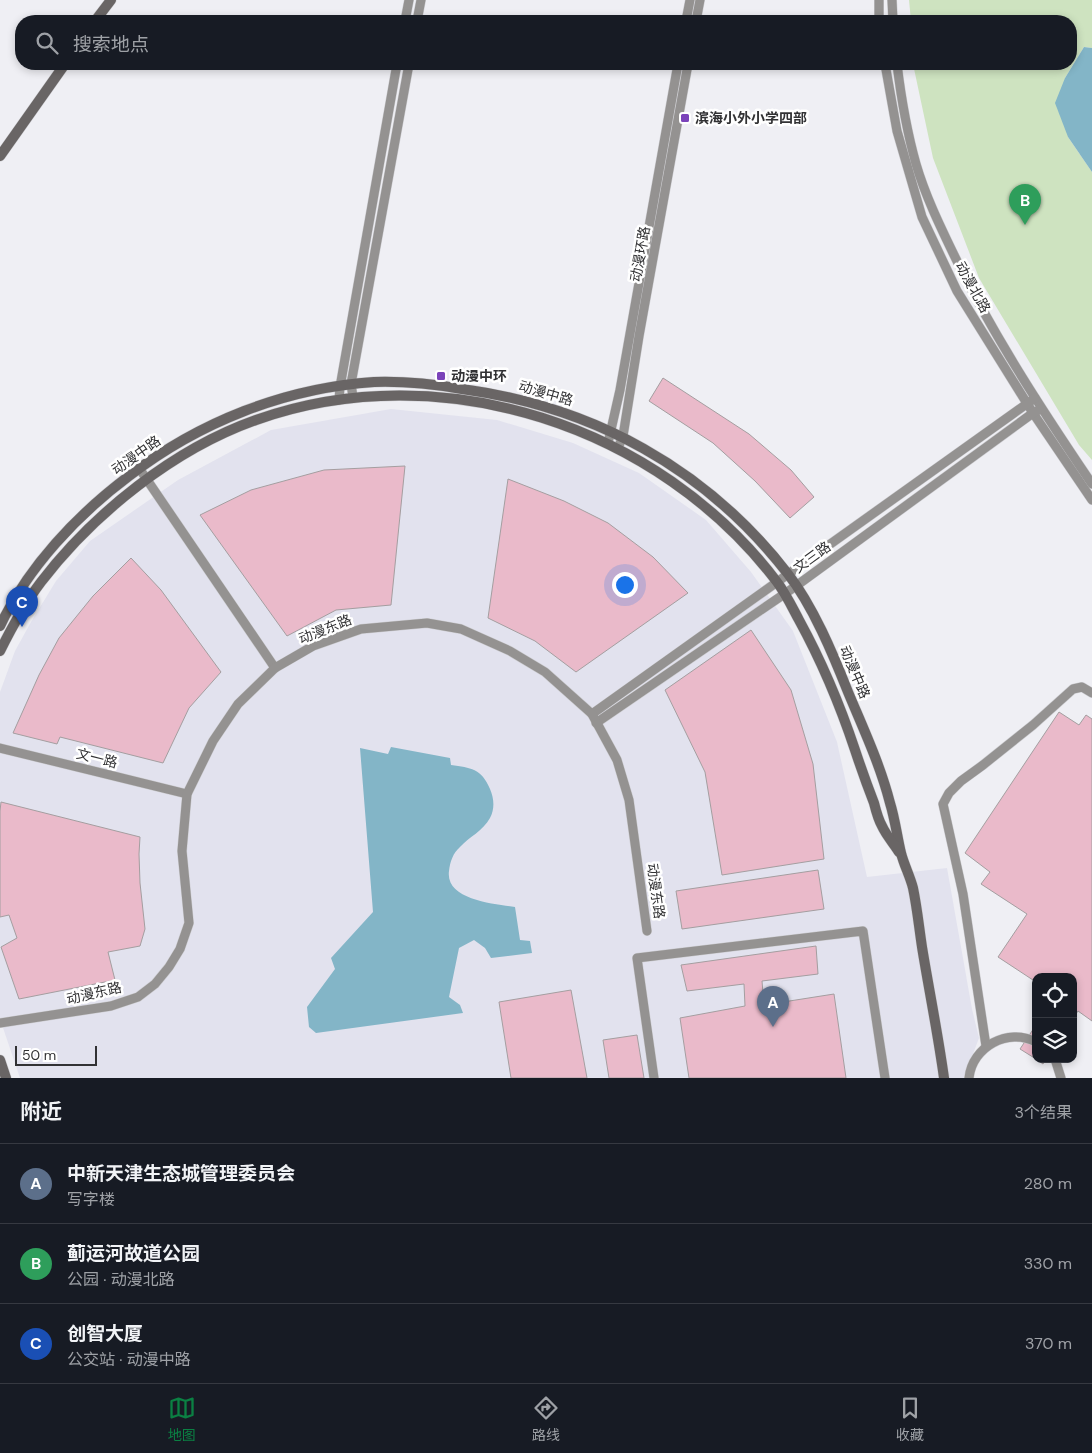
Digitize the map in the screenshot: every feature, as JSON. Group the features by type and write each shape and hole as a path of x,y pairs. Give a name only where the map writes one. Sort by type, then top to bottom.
{"street":[{"path":"99,15 110,0"},
{"path":"406,15 409,0"},
{"path":"418,15 420,0"},
{"path":"687,15 690,0"},
{"path":"697,15 700,0"},
{"path":"879,0 880,15"},
{"path":"892,0 893,15"},
{"path":"0,156 61,70"},
{"path":"339,400 396,70"},
{"path":"353,397 351,384 408,70"},
{"name":"动漫环路","path":"608,443 612,431 677,70"},
{"name":"动漫环路","path":"618,448 623,436 687,70"},
{"name":"动漫北路","path":"886,70 896,131 922,217 956,291 1031,400"},
{"name":"动漫北路","path":"898,70 900,90 916,164 939,224 974,297 1037,411 1092,500"},
{"name":"动漫中路","path":"0,626 17,596 38,566 64,534 93,505 140,468 180,441 225,418 262,404 298,394 351,384 403,382 494,393 568,413 623,436 696,482 758,539 788,574 827,641 872,748 889,800 901,855 913,888 944,1078"},
{"name":"动漫中路","path":"0,651 40,583 95,523 147,479 182,456 220,435 256,420 295,408 353,397 412,396 490,404 568,426 618,448 645,463 698,499 735,534 777,582 785,594 830,681 882,826 901,855"},
{"name":"文三路","path":"592,714 1031,400"},
{"name":"动漫北路","path":"1037,411 1092,484"},
{"name":"文三路","path":"596,723 785,594 1037,411"},
{"path":"140,468 275,668"},
{"name":"动漫东路","path":"0,1023 111,1006 138,997 155,984 169,968 180,949 189,923 182,851 187,794 213,741 238,704 275,668 313,646 361,630 427,623 461,629 510,651 545,672 592,714 617,760 629,800 647,931"},
{"path":"986,1046 963,894 944,804 949,793 961,781 983,766 1033,725 1072,689 1082,687 1092,693"},
{"name":"文一路","path":"0,748 187,794"},
{"path":"654,1078 637,958 863,931 885,1078"},
{"path":"969,1078 976,1057 986,1046 1000,1039 1015,1037 1032,1040"},
{"path":"0,1060 6,1078"},
{"path":"1056,1063 1061,1078"}],"shaded area":[{"path":"391,409 497,420 573,443 639,473 706,520 751,572 793,631 837,742 867,877 947,868 972,1009 979,1038 964,1078 20,1078 0,1019 0,692 15,651 31,622 56,581 90,541 178,480 271,430"}],"green space":[{"path":"909,0 1092,0 1092,48 1084,47 1077,58 1077,15 910,15"},
{"path":"914,70 1070,70 1065,78 1068,137 1092,172 1092,460 1079,445 979,278 933,158"}],"water":[{"path":"1084,47 1092,48 1092,172 1068,137 1055,103 1070,70 1077,70 1077,58"},
{"path":"391,747 450,758 451,765 475,770 487,782 493,800 492,815 484,827 455,852 449,868 450,881 455,888 473,899 515,907 520,940 530,941 532,953 491,958 485,948 474,940 459,948 449,997 460,1005 463,1013 316,1033 309,1027 307,1007 335,969 331,958 373,912 360,748 388,754"}],"building":[{"path":"663,378 749,434 791,470 814,497 790,518 755,481 713,443 649,401"},
{"path":"405,466 391,605 336,610 287,636 200,515 251,490 324,470"},
{"path":"508,479 564,501 608,523 653,557 688,593 576,672 535,641 488,618"},
{"path":"131,558 161,590 221,672 189,708 163,763 60,737 57,744 13,733 39,675 59,638 93,596"},
{"path":"751,630 791,690 813,764 824,859 722,875 705,772 665,690"},
{"path":"1059,712 1079,725 1086,715 1092,719 1092,1021 1078,1011 1077,1012 1077,973 1032,973 1032,979 998,957 1027,914 981,884 990,872 965,853"},
{"path":"1,802 140,837 140,883 145,929 140,946 108,952 115,980 19,999 1,947 17,938 9,915 0,917"},
{"path":"818,870 824,909 682,929 676,891"},
{"path":"816,946 818,974 762,981 764,1005 834,994 846,1078 689,1078 680,1018 745,1006 744,984 687,991 681,965"},
{"path":"571,990 587,1078 511,1078 499,1002"},
{"path":"1032,1031 1032,1056 1020,1049"},
{"path":"637,1035 644,1078 609,1078 603,1040"}],"place":[{"name":"滨海小外小学四部","path":"685,118"},
{"name":"蓟运河故道公园","path":"1025,225"},
{"name":"动漫中环","path":"441,376"},
{"name":"创智大厦","path":"22,627"},
{"name":"中新天津生态城管理委员会","path":"773,1027"}]}
